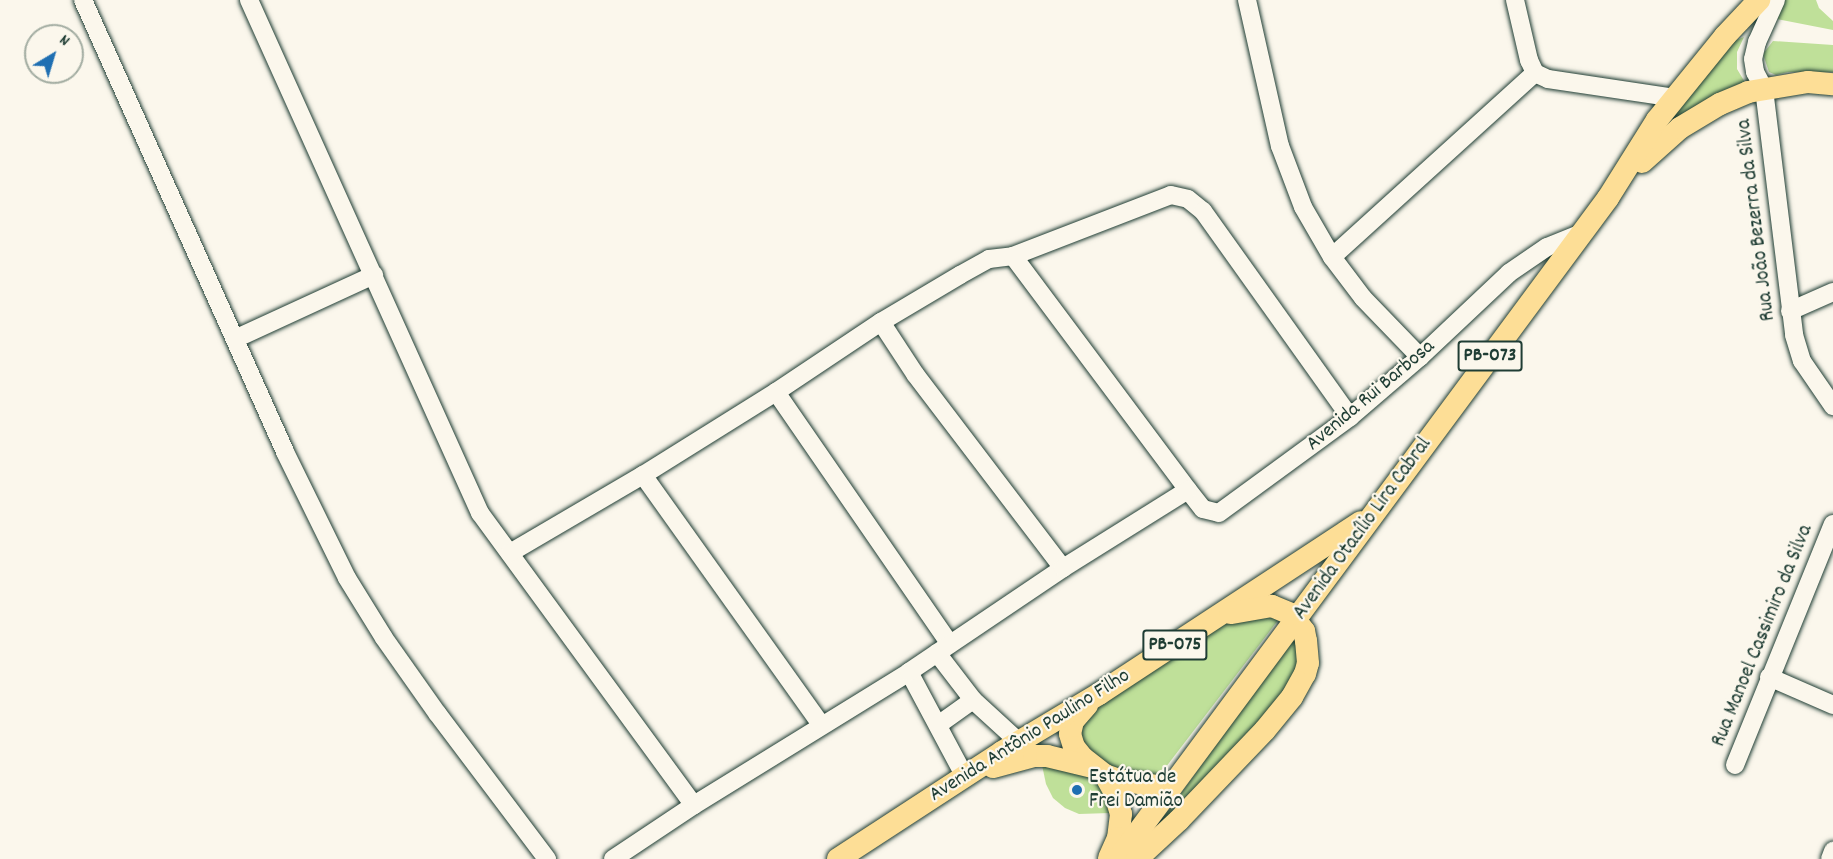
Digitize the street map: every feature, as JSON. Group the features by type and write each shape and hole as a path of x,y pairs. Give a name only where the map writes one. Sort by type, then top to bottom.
{"main road":[{"name":"PB-073","path":"1675,98 1725,36 1759,0"},
{"name":"PB-073","path":"1764,89 1809,82 1833,84"},
{"name":"Avenida Otacílio Lira Cabral","path":"1608,198 1654,149 1680,128 1720,104 1764,89"},
{"name":"Avenida Otacílio Lira Cabral","path":"1118,859 1608,198 1657,120 1675,98"},
{"name":"Avenida Antônio Paulino Filho","path":"838,859 1019,742 1099,694 1372,514"},
{"path":"1137,859 1179,820 1265,730 1297,691 1305,674 1308,657 1304,631 1297,620 1282,609 1272,606 1217,617"},
{"path":"1099,694 1079,712 1070,734 1078,753 1100,772 1118,798 1121,814 1118,838 1109,859"},
{"path":"970,774 1034,756 1047,756 1076,761 1135,784 1170,788"}],"street":[{"path":"83,0 237,338 285,452 346,578 436,713 547,859"},
{"path":"249,0 476,503 693,805"},
{"path":"1246,0 1280,146 1303,207 1332,256 1370,306 1420,357"},
{"path":"1515,0 1529,60 1535,73 1548,79 1675,98"},
{"name":"Rua João Bezerra da Silva","path":"1776,0 1757,42 1753,59 1755,72 1764,89 1790,311 1802,361 1833,406"},
{"path":"1332,256 1535,73"},
{"path":"510,553 643,475 776,392 881,322 989,260 1013,256 1170,195 1188,199 1203,211 1350,417"},
{"name":"Avenida Rui Barbosa","path":"1013,256 1188,490 1203,508 1219,513 1227,510 1350,417 1420,357 1509,273 1547,247 1582,233"},
{"path":"237,338 374,275"},
{"path":"1790,311 1833,292"},
{"path":"881,322 950,421 1063,568"},
{"path":"776,392 944,649 973,700 1019,742"},
{"path":"643,475 821,725"},
{"path":"613,859 693,805 909,672 1063,568 1188,490"},
{"name":"Rua Manoel Cassimiro da Silva","path":"1735,765 1833,524"},
{"path":"909,672 938,725 970,774"},
{"path":"1769,677 1833,705"},
{"path":"938,725 973,700"},
{"path":"1830,859 1833,851"}],"green space":[{"path":"1783,0 1816,0 1819,8 1833,21 1833,30 1777,19"},
{"path":"1744,37 1737,52 1737,69 1746,84 1663,125 1727,44"},
{"path":"1773,41 1833,45 1833,72 1788,72 1776,75 1769,72 1763,54"},
{"path":"1253,614 1279,619 1156,780 1125,774 1088,753 1077,725 1079,719 1215,627"},
{"path":"1294,637 1298,649 1298,665 1283,696 1156,828"},
{"path":"1060,764 1100,782 1110,813 1079,814 1065,808 1053,798 1046,784 1042,765"}],"place":[{"name":"Estátua de Frei Damião","path":"1077,790"}]}
